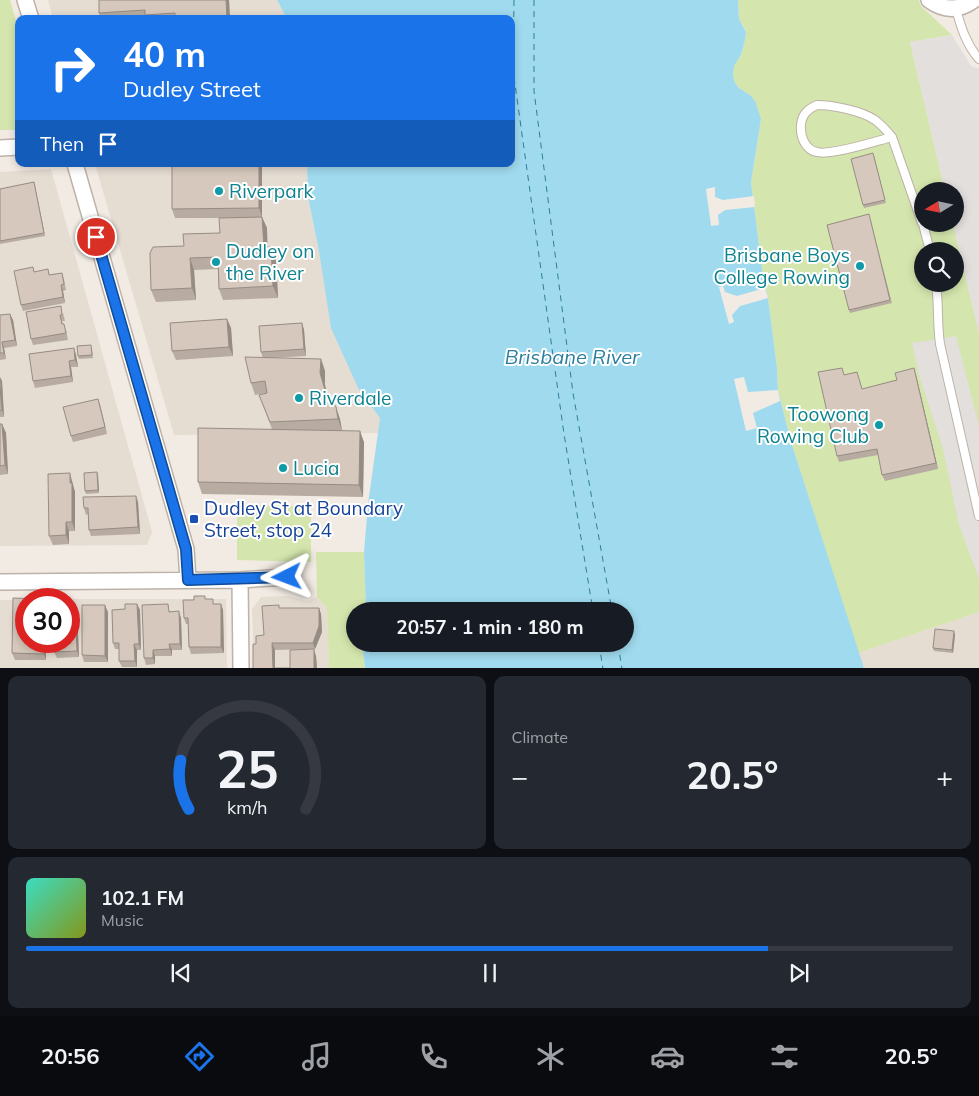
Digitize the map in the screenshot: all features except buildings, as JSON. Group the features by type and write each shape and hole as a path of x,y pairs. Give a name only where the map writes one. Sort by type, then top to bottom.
{"street":[{"path":"25,0 30,15"},
{"path":"929,0 937,6 956,9 964,7 974,0"},
{"path":"0,148 15,148"},
{"path":"76,167 186,549 188,580"},
{"path":"0,582 240,580 287,577"},
{"path":"240,580 241,668"}],"lane":[{"path":"956,9 963,33 972,50 979,58"},
{"path":"892,137 828,153 816,152 808,148 802,138 801,125 804,115 810,108 817,105 828,105 873,118 892,137 914,199"},
{"path":"936,292 940,344 979,516"}],"shaded area":[{"path":"48,0 277,0 285,15 52,15"},
{"path":"952,35 971,66 979,69 979,333 964,270 964,242 957,242 955,232 964,232 964,182 943,182 910,42"},
{"path":"96,167 307,167 308,197 319,251 359,390 380,418 379,433 174,435"},
{"path":"51,169 152,532 147,545 0,546 0,172"},
{"path":"956,336 979,426 979,579 959,525 943,449 919,375 912,343"},
{"path":"288,596 307,601 317,597 327,608 329,668 254,668 252,609 261,597"},
{"path":"80,599 226,599 227,668 0,668 0,600 15,600 15,653 80,653"},
{"path":"979,612 979,668 864,668 858,653"}],"green space":[{"path":"0,0 10,0 15,17 15,130 0,130"},
{"path":"738,0 919,0 921,6 952,35 910,42 943,182 914,182 914,232 955,232 957,242 914,242 914,292 964,292 964,270 979,333 979,612 858,653 791,442 778,390 768,298 763,277 751,182 761,119 750,95 739,88 733,76 734,66 741,55 746,31 739,19"},
{"path":"237,505 311,506 311,562 237,560"},
{"path":"316,552 364,552 366,602 346,602 346,652 363,652 365,668 329,668 327,608 317,597"}],"water":[{"name":"Brisbane River","path":"277,0 738,0 739,19 746,32 741,55 734,66 733,76 739,88 750,95 755,101 761,119 751,182 763,277 768,298 778,390 791,442 864,668 365,668 363,652 634,652 634,602 366,602 364,552 368,504 380,418 359,390 331,328 308,197 307,167 515,167 515,15 285,15"}],"pier":[{"path":"715,187 715,197 723,200 754,196 755,207 725,210 718,215 719,225 711,226 706,189"},
{"path":"723,286 725,292 737,296 765,288 768,298 740,306 732,315 734,322 729,324 719,287"},
{"path":"744,377 748,392 778,390 780,401 753,413 757,428 746,431 734,379"}],"ferry route":[{"path":"514,0 514,15"},
{"path":"534,0 534,91 573,393 610,602"},
{"path":"515,84 564,434 592,602"},
{"path":"600,652 603,668"},
{"path":"619,652 622,668"}],"place":[{"name":"Riverpark","path":"219,191"},
{"name":"Dudley on the River","path":"216,262"},
{"name":"Brisbane Boys College Rowing","path":"860,266"},
{"name":"Riverdale","path":"299,398"},
{"name":"Toowong Rowing Club","path":"879,425"},
{"name":"Lucia","path":"283,468"},
{"name":"Dudley St at Boundary Street, stop 24","path":"194,519"}],"route":[{"path":"96,237 186,549 188,580 240,580 287,577"}]}
